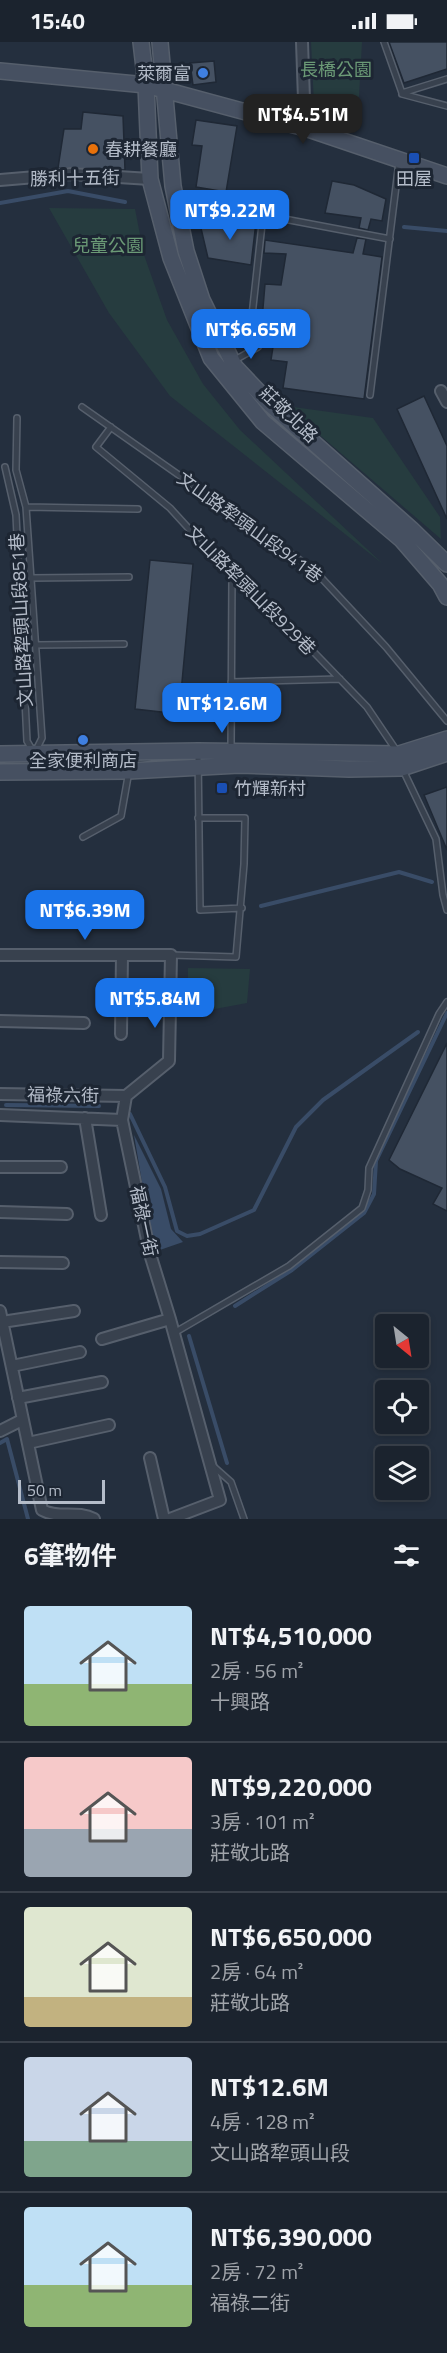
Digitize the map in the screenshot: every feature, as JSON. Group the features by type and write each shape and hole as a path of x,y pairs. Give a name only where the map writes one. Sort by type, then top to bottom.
{"street":[{"name":"莊敬北路","path":"141,42 146,85 150,179 171,258 212,358 263,422 402,540 440,584 447,597"},
{"name":"莊敬北路","path":"160,42 173,186 186,251 202,300 232,361 271,405 447,564"},
{"path":"302,42 305,128"},
{"path":"0,71 146,85 305,128 447,176"},
{"name":"勝利十五街","path":"0,180 70,174 150,179"},
{"path":"441,391 447,402"},
{"path":"401,761 447,739"},
{"path":"0,754 129,752 198,758 401,761 447,753"},
{"path":"0,772 129,771 198,758"},
{"path":"0,955 171,955 169,1060 126,1096"},
{"path":"121,1034 122,955"},
{"path":"0,1021 84,1023"},
{"name":"福祿六街","path":"0,1094 126,1096"},
{"name":"福祿一街","path":"126,1096 122,1120 150,1254 171,1319 220,1500 170,1519"},
{"name":"福祿六街","path":"0,1115 122,1120"},
{"path":"85,1118 101,1215"},
{"path":"0,1167 61,1167"},
{"path":"0,1212 67,1214"},
{"path":"0,1262 63,1263"},
{"path":"74,1311 1,1317 42,1510 49,1516 60,1518 87,1515 94,1519"},
{"path":"102,1340 171,1319"},
{"path":"12,1366 80,1352"},
{"path":"18,1398 102,1382"},
{"path":"0,1431 22,1420"},
{"path":"28,1443 108,1425"},
{"path":"150,1458 165,1519"}],"lane":[{"path":"384,42 402,93"},
{"path":"402,93 447,79"},
{"path":"402,93 447,106"},
{"path":"370,395 399,160"},
{"path":"232,361 258,347 250,334 263,215 390,239"},
{"name":"文山路犂頭山段941巷","path":"82,407 314,570 386,647 447,721"},
{"path":"17,418 16,470 26,507 42,738 34,753"},
{"name":"文山路犂頭山段929巷","path":"111,427 96,447 170,508 232,576 273,610 368,707 401,761 436,839 447,910"},
{"name":"文山路犂頭山段851巷","path":"5,467 16,515 27,741 34,753 33,771"},
{"path":"26,507 138,509"},
{"path":"231,758 232,576"},
{"path":"31,578 129,577"},
{"path":"36,645 124,644"},
{"path":"231,682 340,679"},
{"path":"83,837 121,816 129,771 129,752"},
{"path":"198,758 200,910 242,908"},
{"path":"171,955 236,957 242,908 245,818 198,818"},
{"path":"174,1333 288,1266 362,1208 368,1190 369,1167 439,1014 447,1002"},
{"path":"210,1463 231,1482 244,1519"}],"green space":[{"name":"長橋公園","path":"311,42 362,42 359,96 340,132 315,125"},
{"name":"兒童公園","path":"49,208 135,209 144,255 167,320 203,384 240,430 383,564 170,396 109,313"},
{"path":"286,406 373,418 440,517 441,539"},
{"path":"188,968 250,969 247,1003 188,1014"}],"water":[{"path":"134,1135 161,1189 171,1229 183,1242 154,1252"}],"building":[{"path":"389,42 447,42 447,69 404,83"},
{"name":"萊爾富","path":"214,61 216,82 193,85 190,63"},
{"name":"春耕餐廳","path":"83,112 123,116 125,170 58,168 64,129 81,129"},
{"path":"196,120 237,126 226,192 196,187 202,146 192,145"},
{"path":"332,181 354,185 386,199 382,221 371,219 368,230 359,228 361,218 325,213"},
{"path":"256,222 251,265 208,258 200,224"},
{"path":"357,238 366,239 363,254 382,257 364,399 283,388 287,362 271,360 277,321 262,320 265,284 281,285 286,254 264,253 265,240 353,253"},
{"path":"424,396 447,446 447,519 397,409"},
{"path":"150,560 193,564 179,714 135,709"},
{"path":"447,787 447,850 424,795"},
{"path":"447,1043 447,1211 433,1204 442,1188 400,1169 389,1160"}],"waterway":[{"path":"0,203 68,191 125,202"},
{"path":"404,227 447,231"},
{"path":"261,906 399,872 432,882"},
{"path":"235,1306 292,1270 364,1213 374,1194 376,1161 447,1013"},
{"path":"130,1114 165,1187 177,1231 187,1236 200,1234 254,1210 296,1127 323,1100 418,1032"},
{"path":"6,1105 99,1106"},
{"path":"189,1336 227,1463"},
{"path":"0,1443 7,1439 28,1519"}],"place":[{"name":"萊爾富","path":"203,73"},
{"name":"春耕餐廳","path":"93,149"},
{"name":"田屋","path":"414,158"},
{"name":"全家便利商店","path":"83,740"},
{"name":"竹輝新村","path":"222,788"}]}
